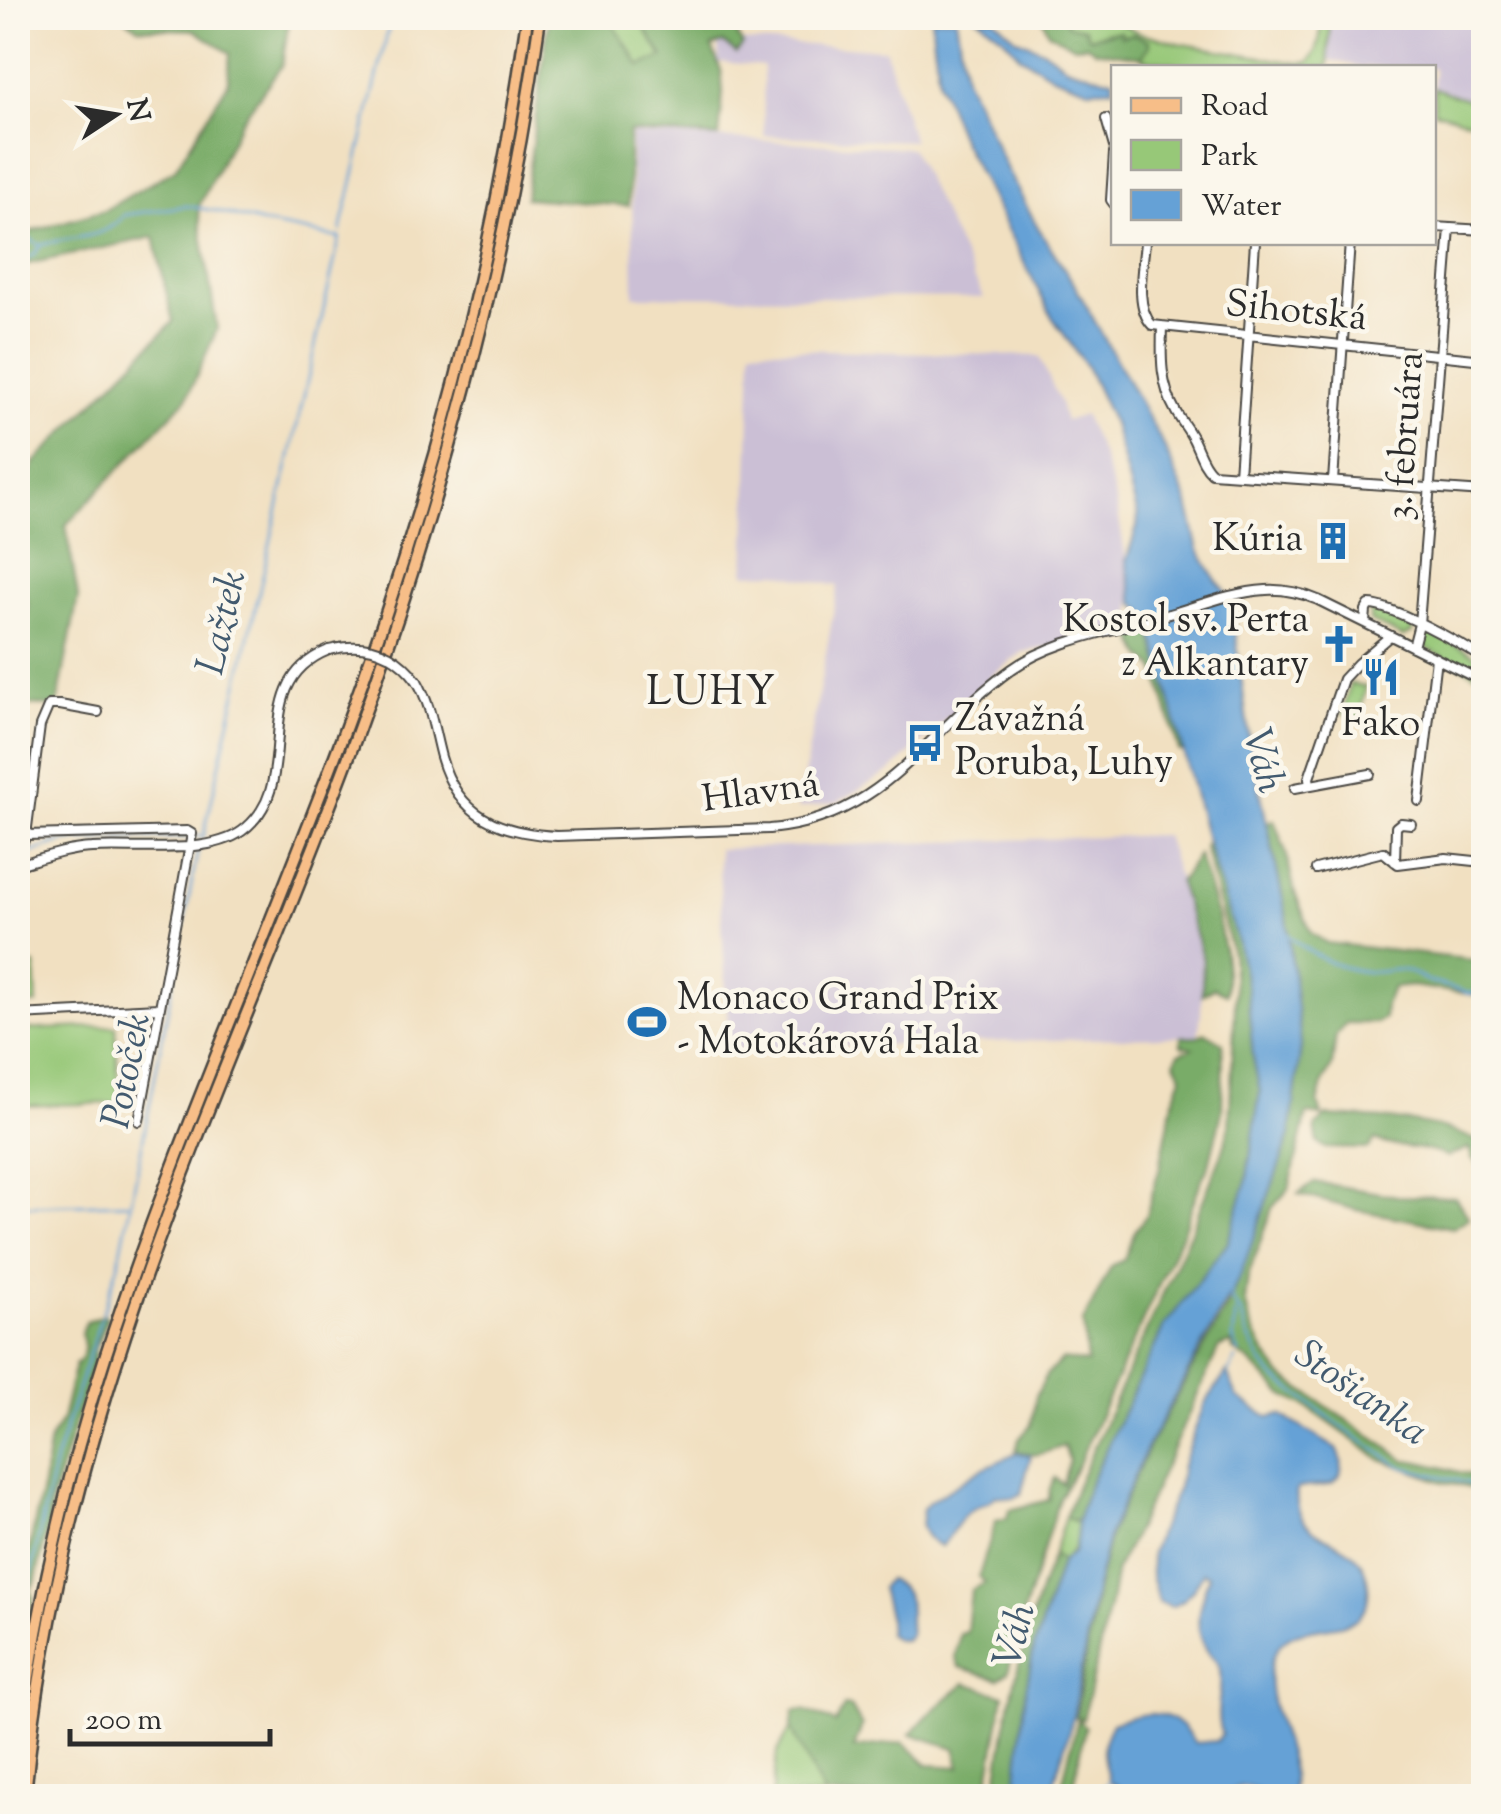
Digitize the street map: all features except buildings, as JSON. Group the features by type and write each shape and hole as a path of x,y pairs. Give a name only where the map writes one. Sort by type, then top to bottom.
{"highway":[{"path":"18,1754 51,1556 105,1357 170,1176 342,738 427,486 486,255 527,18"},
{"path":"25,1796 42,1670 63,1559 107,1393 182,1178 360,726 455,436 511,196 540,18"}],"main road":[{"path":"1480,1796 1484,1764"}],"street":[{"path":"1106,119 1111,138"},
{"path":"1436,227 1484,230"},
{"name":"3. februára","path":"1413,647 1419,624 1450,228"},
{"path":"1144,245 1144,312 1149,323 1162,326 1162,374 1174,410 1207,469 1215,474 1484,492"},
{"path":"1240,475 1255,245"},
{"path":"1333,480 1350,245"},
{"name":"Sihotská","path":"1162,326 1484,360"},
{"name":"Hlavná","path":"194,843 234,836 260,814 272,792 279,713 288,684 301,666 329,650 352,646 380,651 398,660 417,682 429,707 442,761 454,789 470,808 503,828 556,836 769,829 826,818 870,795 894,776 1020,664 1066,644 1263,590 1318,600 1484,682"},
{"path":"1365,623 1369,605 1385,607 1484,659"},
{"path":"1310,784 1343,680 1390,636"},
{"path":"1420,800 1436,658"},
{"path":"98,712 49,705 40,726 21,859 72,850 194,843"},
{"path":"18,734 28,820"},
{"path":"1295,788 1370,774"},
{"path":"1395,862 1396,827 1411,824"},
{"path":"26,836 187,831 194,843 138,1121"},
{"path":"1316,869 1383,852 1398,864 1446,858 1484,862"},
{"path":"18,1015 159,1008"}],"shaded area":[{"path":"1330,18 1483,18 1483,105 1436,89 1436,65 1353,65 1329,60"},
{"path":"718,40 885,49 913,141 764,136 763,66 719,62"},
{"path":"631,134 911,148 984,298 634,296"},
{"path":"752,348 1039,356 1065,421 1084,415 1103,458 1116,500 1128,572 1141,593 1132,596 1131,632 1023,652 995,673 891,771 838,802 798,809 838,586 777,573 745,574"},
{"path":"1165,835 1203,959 1198,1036 729,1049 718,849"}],"green space":[{"path":"124,18 289,20 282,65 241,121 198,208 217,329 187,398 66,525 78,597 57,706 19,705 28,606 18,562 18,500 35,462 173,322 154,237 18,266 18,235 105,210 175,169 228,83 230,53 194,30 139,28"},
{"path":"549,18 612,18 640,66 663,57 643,26 644,18 749,18 737,36 743,45 736,53 723,43 712,47 721,70 723,92 719,137 629,132 629,206 525,198"},
{"path":"612,18 644,18 643,26 663,58 640,66"},
{"path":"1042,18 1066,18 1067,25 1084,28 1089,37 1121,31 1121,36 1134,34 1149,41 1149,46 1141,57 1075,46 1049,33"},
{"path":"1066,18 1109,18 1140,33 1183,44 1297,63 1309,62 1313,57 1322,18 1330,18 1328,65 1185,65 1143,59 1149,47 1108,32 1089,37 1067,25"},
{"path":"1436,89 1483,105 1483,125 1436,112"},
{"path":"1372,607 1412,622 1412,633 1403,637 1370,621"},
{"path":"1150,625 1184,751 1179,751 1157,673 1142,656 1131,632"},
{"path":"1430,633 1483,661 1483,678 1421,645 1421,634"},
{"path":"1350,683 1366,687 1359,717 1343,714"},
{"path":"1274,820 1311,933 1327,943 1483,961 1483,996 1412,986 1392,988 1384,1018 1376,1023 1346,1023 1336,1035 1332,1066 1318,1103 1322,1116 1307,1114 1289,1189 1272,1208 1248,1276 1245,1300 1250,1322 1282,1376 1406,1460 1483,1477 1483,1491 1440,1481 1380,1459 1282,1394 1233,1350 1232,1343 1219,1347 1116,1569 1083,1719 1076,1717 1110,1534 1148,1448 1230,1301 1290,1135 1301,1045 1287,919 1267,822"},
{"path":"1208,843 1247,987 1260,1092 1246,1184 1228,1242 1164,1327 1089,1485 1077,1522 1065,1517 1077,1485 1190,1233 1229,1126 1235,1006 1232,954 1204,846"},
{"path":"1198,855 1222,941 1226,994 1214,988 1202,995 1203,959 1179,882"},
{"path":"18,965 35,965 37,1004 18,1005"},
{"path":"116,1026 119,1103 18,1106 18,1030"},
{"path":"1206,1033 1223,1043 1222,1112 1209,1165 1183,1231 1059,1499 1008,1672 999,1679 959,1667 955,1657 960,1634 967,1632 971,1590 985,1583 979,1576 996,1521 1007,1518 1009,1510 1049,1500 1055,1478 1063,1484 1069,1460 1064,1446 1037,1455 1016,1451 1019,1439 1031,1425 1036,1396 1047,1374 1063,1359 1087,1363 1083,1322 1112,1265 1124,1260 1135,1231 1146,1216 1182,1076 1175,1062 1179,1053 1192,1048 1181,1045 1181,1037"},
{"path":"1327,1116 1407,1121 1465,1135 1483,1144 1483,1169 1472,1158 1469,1148 1447,1157 1375,1140 1368,1149 1326,1148 1318,1143 1315,1127"},
{"path":"1314,1182 1397,1196 1455,1197 1469,1218 1453,1228 1298,1194"},
{"path":"104,1315 107,1318 51,1502 35,1583 30,1588 33,1597 18,1672 18,1588 50,1438 62,1420 75,1365 83,1355 81,1334 86,1322"},
{"path":"1065,1517 1077,1522 1077,1534 1073,1549 1062,1561 1053,1555"},
{"path":"1053,1555 1062,1561 1034,1648 1015,1796 995,1796 1016,1674"},
{"path":"965,1683 1004,1695 986,1796 825,1796 791,1728 794,1711 804,1710 836,1723 844,1706 851,1707 862,1726 854,1748 903,1742 928,1765 960,1767 955,1748 911,1734"},
{"path":"1078,1719 1085,1727 1072,1796 1059,1796"},
{"path":"791,1728 825,1796 772,1796 777,1753"}],"water":[{"path":"931,18 956,18 965,77 1008,172 1163,444 1187,500 1199,550 1232,605 1249,738 1287,919 1301,1045 1290,1135 1241,1274 1146,1449 1109,1534 1073,1718 1050,1796 1015,1796 1034,1648 1062,1561 1074,1552 1077,1522 1089,1485 1164,1327 1228,1242 1246,1184 1260,1092 1238,944 1205,835 1152,630 1147,615 1134,603 1126,561 1138,516 1113,424 1086,366 1052,317 962,141 939,83"},
{"path":"978,18 994,18 1016,38 1066,66 1111,79 1111,88 1089,89 1053,76 1020,56"},
{"path":"1227,1372 1237,1397 1268,1417 1281,1415 1337,1449 1341,1464 1338,1478 1326,1485 1297,1489 1298,1509 1316,1532 1342,1546 1363,1567 1368,1585 1367,1605 1359,1617 1346,1623 1298,1633 1285,1640 1275,1653 1270,1689 1290,1761 1291,1796 1273,1796 1242,1787 1224,1796 1144,1796 1109,1781 1103,1752 1112,1723 1154,1714 1171,1718 1195,1743 1217,1741 1222,1734 1218,1719 1219,1669 1203,1643 1198,1624 1209,1576 1203,1572 1190,1593 1172,1607 1159,1603 1151,1576 1151,1552 1178,1487 1204,1405"},
{"path":"1018,1453 1031,1455 1021,1494 1014,1498 996,1496 971,1510 941,1547 931,1541 921,1523 922,1510 929,1502 981,1469"},
{"path":"888,1580 907,1596 910,1634 905,1640 888,1634 889,1619 881,1588"}],"waterway":[{"name":"Lažtek","path":"341,231 391,18"},
{"path":"18,233 40,245 96,234 124,215 186,206 340,238"},
{"name":"Lažtek","path":"196,835 203,838 340,237"},
{"path":"18,258 25,260 40,246"},
{"name":"Lažtek","path":"24,855 65,841 188,837"},
{"name":"Potoček","path":"18,1206 131,1203 198,849"},
{"path":"1286,933 1336,965 1359,971 1402,970 1469,994 1484,989"},
{"path":"18,1634 55,1461 119,1262 130,1206"},
{"name":"Stošianka","path":"1231,1291 1231,1300 1241,1313 1247,1334 1274,1377 1402,1467 1484,1487"},
{"path":"1236,1311 1233,1339 1239,1353"},
{"path":"1228,1374 1236,1359"},
{"path":"1102,1796 1109,1781"}],"place":[{"name":"Kúria","path":"1333,541"},
{"name":"Kostol sv. Perta z Alkantary","path":"1339,644"},
{"name":"Fako","path":"1381,677"},
{"name":"Závažná Poruba, Luhy","path":"925,743"},
{"name":"Monaco Grand Prix - Motokárová Hala","path":"647,1022"}],"district":[{"name":"LUHY","path":"712,694"}],"water label":[{"name":"Váh","path":"1261,761"},
{"name":"Váh","path":"1017,1636"}]}
